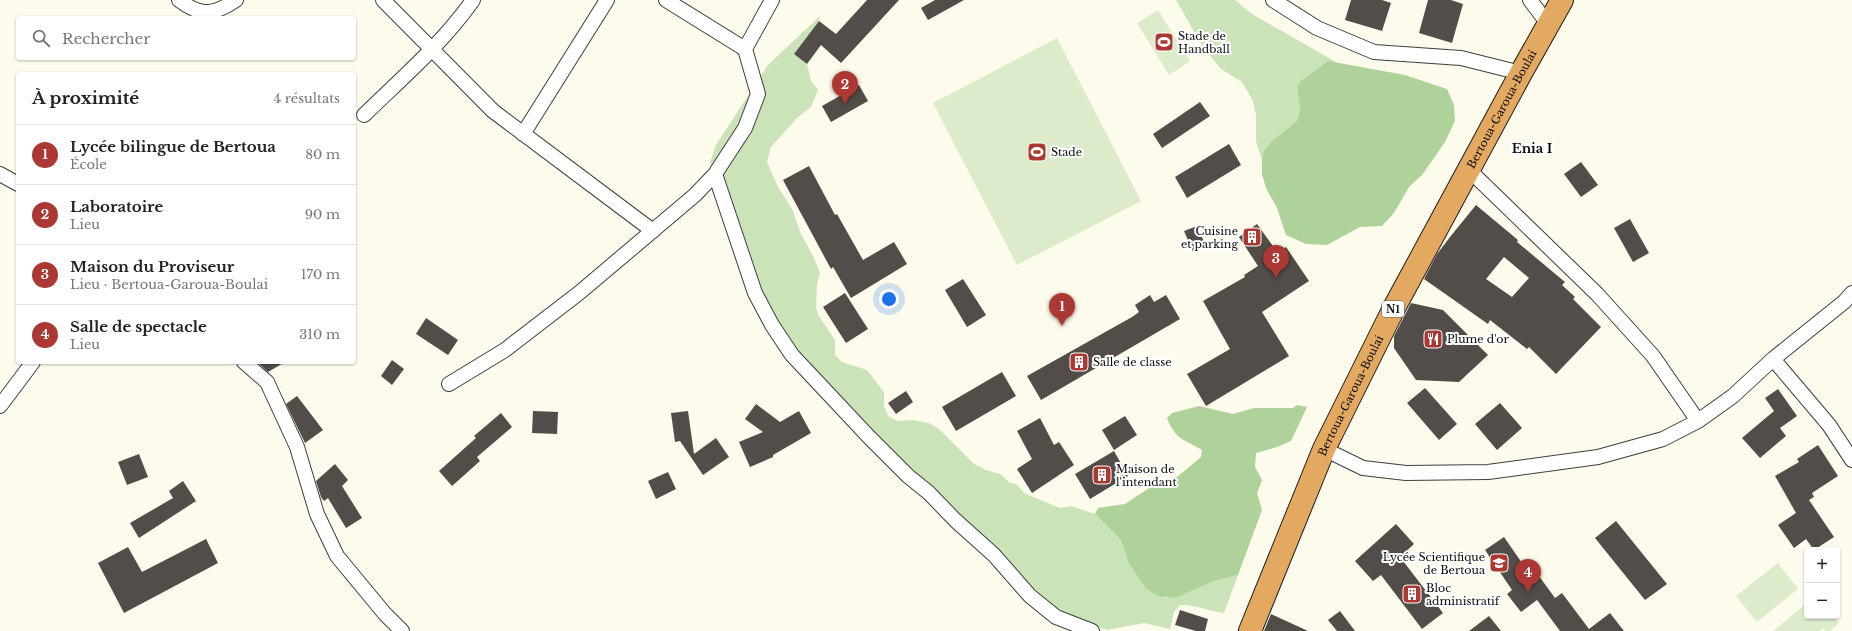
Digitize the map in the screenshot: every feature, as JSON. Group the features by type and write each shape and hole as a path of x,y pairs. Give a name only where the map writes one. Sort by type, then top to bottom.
{"highway":[{"name":"Bertoua-Garoua-Boulai","path":"1250,631 1324,449 1395,306 1468,169 1562,0"}],"street":[{"path":"178,0 186,6 205,13 222,10 236,0"},
{"path":"383,0 492,111 653,230"},
{"path":"364,115 432,49 464,13 473,0"},
{"path":"523,134 607,0"},
{"path":"449,384 505,350 579,293 695,195 714,174 745,128 758,94 744,48 666,0"},
{"path":"744,48 772,0"},
{"path":"1273,0 1317,28 1374,52 1462,58 1521,73"},
{"path":"1530,0 1548,24"},
{"path":"1468,169 1597,294 1653,356 1698,421"},
{"path":"0,174 16,183"},
{"path":"714,174 755,293 772,325 792,355 908,476 929,492 955,520 994,555 1030,596 1056,616 1092,631"},
{"path":"1324,449 1363,468 1406,473 1488,472 1598,457 1663,439 1698,421 1733,396 1773,359 1844,302 1852,293"},
{"path":"1773,359 1829,425 1852,460"},
{"path":"0,406 32,364"},
{"path":"246,364 267,382 297,447 317,514 337,556 385,614 402,631"}],"green space":[{"path":"1176,0 1235,0 1252,14 1336,62 1297,87 1300,108 1297,121 1272,141 1263,152 1262,160 1256,141 1256,115 1253,101 1242,82 1221,69 1203,47"},
{"name":"Stade de Handball","path":"1158,10 1190,61 1169,75 1137,23"},
{"path":"820,16 819,21 794,54 807,64 811,81 818,90 811,107 797,118 771,147 767,162 778,187 792,209 801,234 820,273 817,284 816,308 819,316 835,340 835,355 842,362 867,370 884,392 884,406 888,416 897,421 913,420 929,423 939,429 974,464 986,470 1000,474 1010,483 1016,484 1024,493 1060,508 1071,506 1095,514 1121,540 1128,561 1166,598 1180,596 1214,581 1238,575 1224,613 1180,605 1174,612 1170,629 1144,623 1107,630 1057,613 1016,570 942,508 792,351 760,301 723,192 710,163 716,145 768,65"},
{"name":"Stade","path":"1057,38 1141,201 1017,265 933,103"},
{"path":"1328,61 1405,75 1447,89 1454,105 1455,121 1445,142 1422,175 1409,187 1394,213 1382,226 1360,227 1327,245 1306,244 1286,235 1277,208 1266,188 1262,174 1262,160 1263,152 1272,141 1297,121 1300,108 1297,87 1301,81"},
{"path":"1297,405 1307,407 1291,441 1256,453 1255,467 1262,480 1257,493 1262,510 1238,575 1214,581 1173,598 1158,596 1147,589 1128,561 1121,540 1095,514 1098,508 1125,504 1157,483 1177,477 1201,457 1202,450 1180,438 1173,430 1167,418 1172,413 1199,406 1233,414 1254,408 1293,408"},
{"path":"1778,563 1798,589 1757,622 1736,596"},
{"path":"1804,605 1804,619 1836,619 1839,623 1830,631 1825,631 1823,628 1819,631 1773,631"}],"building":[{"path":"867,0 899,0 841,63 821,45 807,64 794,54 819,21 836,34"},
{"path":"935,0 964,0 928,20 921,8"},
{"path":"1351,0 1382,0 1391,3 1382,31 1345,20"},
{"path":"1428,0 1451,0 1463,4 1452,43 1419,33"},
{"path":"859,85 868,101 831,122 822,106"},
{"path":"1200,102 1210,116 1162,148 1153,134"},
{"path":"1229,144 1241,165 1187,198 1175,177"},
{"path":"1581,162 1598,185 1581,197 1564,174"},
{"path":"809,166 835,215 837,214 863,260 894,242 907,264 851,298 833,267 831,269 783,180"},
{"path":"1476,205 1565,282 1562,285 1575,297 1573,299 1601,327 1556,374 1529,347 1527,349 1490,320 1488,324 1424,279 1437,254","holes":["1504,257 1529,278 1512,297 1486,279"]},
{"path":"1630,219 1649,253 1633,262 1614,228"},
{"path":"1257,224 1278,253 1286,247 1309,281 1262,312 1289,356 1206,406 1187,374 1230,349 1203,301 1245,277 1244,275 1258,266 1239,237"},
{"path":"1197,226 1206,246 1193,252 1184,231"},
{"path":"963,279 986,315 967,327 945,290"},
{"path":"845,293 868,329 846,343 823,307"},
{"name":"Salle de classe","path":"1150,295 1154,302 1166,295 1180,319 1041,400 1027,376 1132,317 1139,312 1135,305"},
{"name":"Plume d'or","path":"1411,303 1443,310 1488,355 1459,382 1416,380 1394,348 1394,336"},
{"path":"426,318 458,340 448,355 416,334"},
{"path":"392,360 404,369 392,385 381,376"},
{"path":"259,364 282,364 268,372"},
{"path":"1002,372 1016,396 956,431 942,407"},
{"path":"1425,388 1457,424 1439,440 1407,403"},
{"path":"1778,389 1797,416 1780,428 1786,436 1760,458 1742,438 1774,411 1765,398"},
{"path":"906,391 913,402 896,414 888,403"},
{"path":"297,396 323,430 305,443 286,404"},
{"path":"1500,403 1522,428 1497,450 1475,424"},
{"path":"756,404 780,422 799,411 811,433 773,455 773,457 750,467 739,442 763,432 745,419"},
{"path":"533,411 558,412 557,434 532,433"},
{"path":"688,411 694,454 716,438 729,457 703,475 680,441 675,442 671,413"},
{"path":"501,413 512,427 477,457 480,461 452,486 439,471 476,438 474,436"},
{"path":"1125,416 1137,435 1114,450 1102,430"},
{"path":"1040,418 1054,445 1059,442 1074,465 1032,493 1017,469 1032,459 1017,431"},
{"path":"1818,445 1838,476 1812,493 1814,497 1809,500 1834,537 1819,547 1812,547 1806,539 1794,548 1778,525 1796,513 1775,476 1799,462 1797,459"},
{"name":"Maison de l'intendant","path":"1114,451 1128,476 1090,499 1075,474"},
{"path":"139,454 148,477 127,485 118,462"},
{"path":"335,464 348,480 342,486 362,518 346,528 328,498 324,501 321,497 316,481"},
{"path":"668,472 676,489 656,499 648,481"},
{"path":"183,481 196,501 139,538 130,523 173,498 169,491"},
{"path":"1616,521 1667,584 1645,600 1595,538"},
{"path":"1396,524 1414,544 1400,557 1443,613 1422,629 1381,575 1373,581 1355,561"},
{"path":"1504,537 1531,576 1536,572 1555,598 1562,593 1589,629 1610,613 1624,631 1560,631 1537,600 1521,612 1507,594 1512,590 1485,550"},
{"path":"206,539 218,563 124,613 98,563 128,547 142,572"},
{"path":"1180,610 1208,619 1205,631 1196,631 1175,625"},
{"path":"1340,611 1355,631 1337,631 1328,620"},
{"path":"1271,614 1308,631 1264,631"},
{"path":"1489,616 1501,631 1469,631"}],"place":[{"name":"Stade de Handball","path":"1164,42"},
{"name":"Laboratoire","path":"845,104"},
{"name":"Stade","path":"1037,152"},
{"name":"Cuisine et parking","path":"1252,237"},
{"name":"Maison du Proviseur","path":"1276,278"},
{"name":"Lycée bilingue de Bertoua","path":"1062,326"},
{"name":"Plume d'or","path":"1433,339"},
{"name":"Salle de classe","path":"1079,362"},
{"name":"Maison de l'intendant","path":"1102,475"},
{"name":"Lycée Scientifique de Bertoua","path":"1499,563"},
{"name":"Salle de spectacle","path":"1528,592"},
{"name":"Bloc administratif","path":"1412,594"}],"district":[{"name":"Enia I","path":"1532,148"}]}
